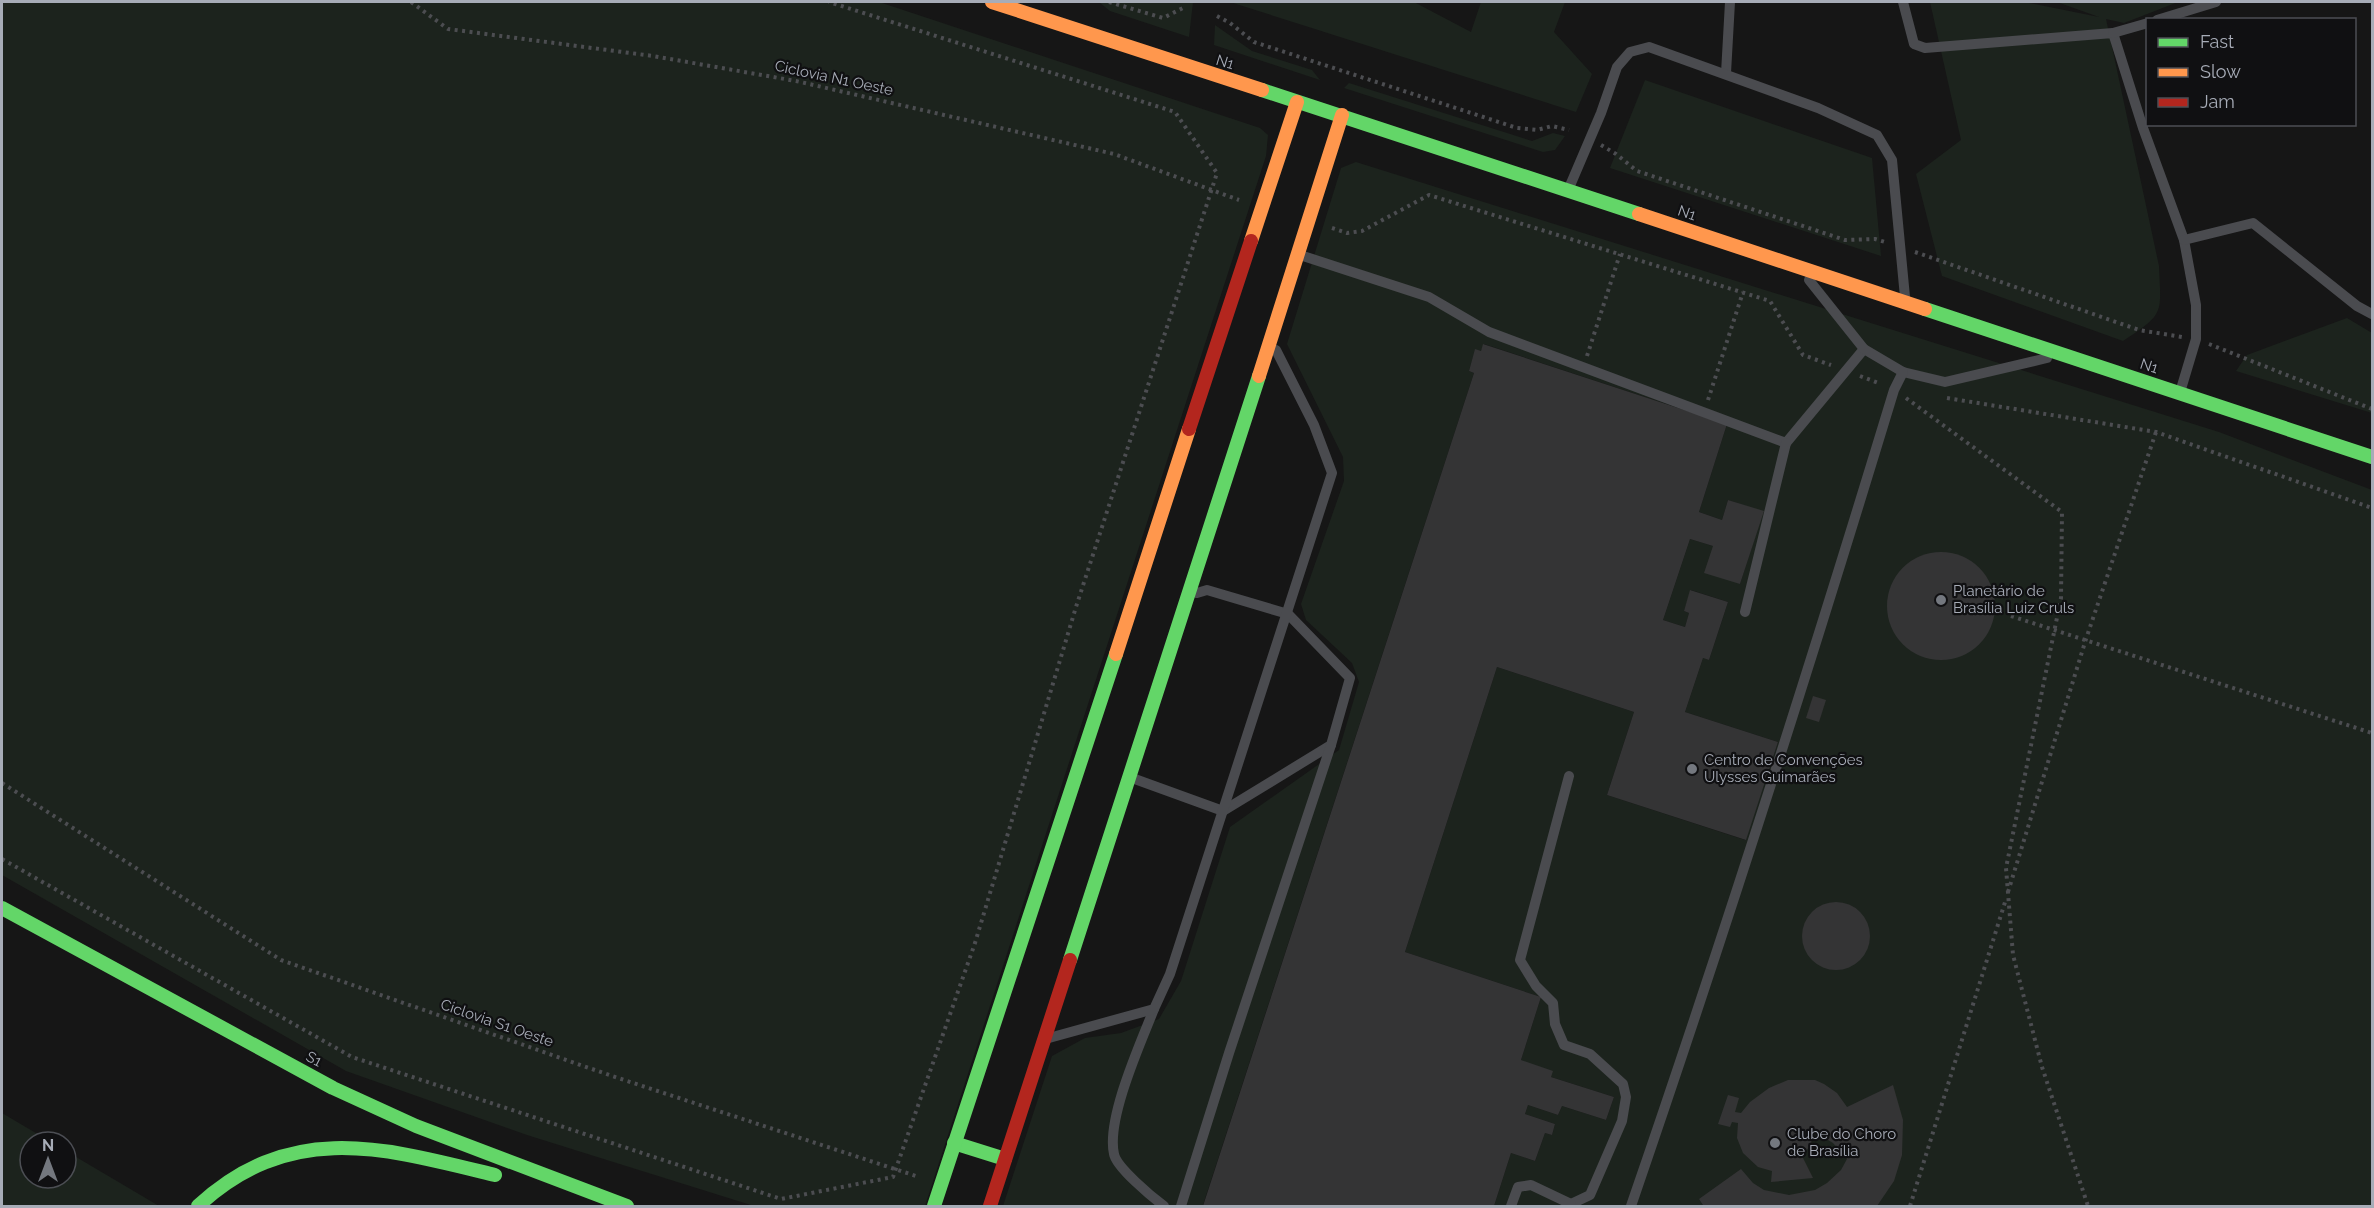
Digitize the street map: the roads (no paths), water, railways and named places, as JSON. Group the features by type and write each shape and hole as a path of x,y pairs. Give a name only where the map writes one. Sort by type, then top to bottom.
{"highway":[{"name":"N1","path":"992,2 1342,115 1800,269 2373,457"},
{"path":"933,1206 1297,102"},
{"path":"990,1206 1271,339 1292,252 1342,115"},
{"path":"1252,240 1268,244"},
{"name":"S1","path":"2,908 333,1088 416,1126 625,1206"},
{"path":"954,1143 1005,1159"},
{"path":"198,1206 236,1175 260,1162 300,1153 344,1147 393,1151 625,1206"}],"lane":[{"path":"1726,73 1730,2"},
{"path":"1904,2 1914,44 1924,48 2113,33 2146,23"},
{"path":"2164,18 2217,2"},
{"path":"2113,33 2146,137 2184,240 2196,305 2196,339 2180,394"},
{"path":"1568,191 1601,113 1617,67 1630,52 1649,47 1818,108 1876,135 1892,159 1906,304"},
{"path":"2184,240 2253,223 2357,306 2373,314"},
{"path":"1292,252 1429,297 1489,332 1786,443"},
{"path":"1800,269 1864,349 1904,372 1945,382 2062,355"},
{"path":"1164,1206 1132,1178 1113,1155 1122,1091 1170,974 1332,473 1314,425 1271,339"},
{"path":"1745,612 1786,443 1864,349"},
{"path":"1631,1206 1701,1004 1801,695 1894,390 1904,372"},
{"path":"1181,1206 1331,745 1350,678 1288,614 1207,591 1190,594"},
{"path":"1222,811 1331,745"},
{"path":"1511,1206 1518,1187 1525,1185 1530,1185 1570,1205 1590,1195 1622,1122 1626,1097 1623,1083 1590,1054 1564,1045 1556,1024 1553,1003 1536,986 1520,960 1569,776"},
{"path":"1129,777 1222,811"},
{"path":"1044,1039 1154,1009"}],"place":[{"name":"Planetário de Brasília Luiz Cruls","path":"1941,600"},
{"name":"Centro de Convenções Ulysses Guimarães","path":"1692,769"},
{"name":"Clube do Choro de Brasília","path":"1775,1143"}]}
